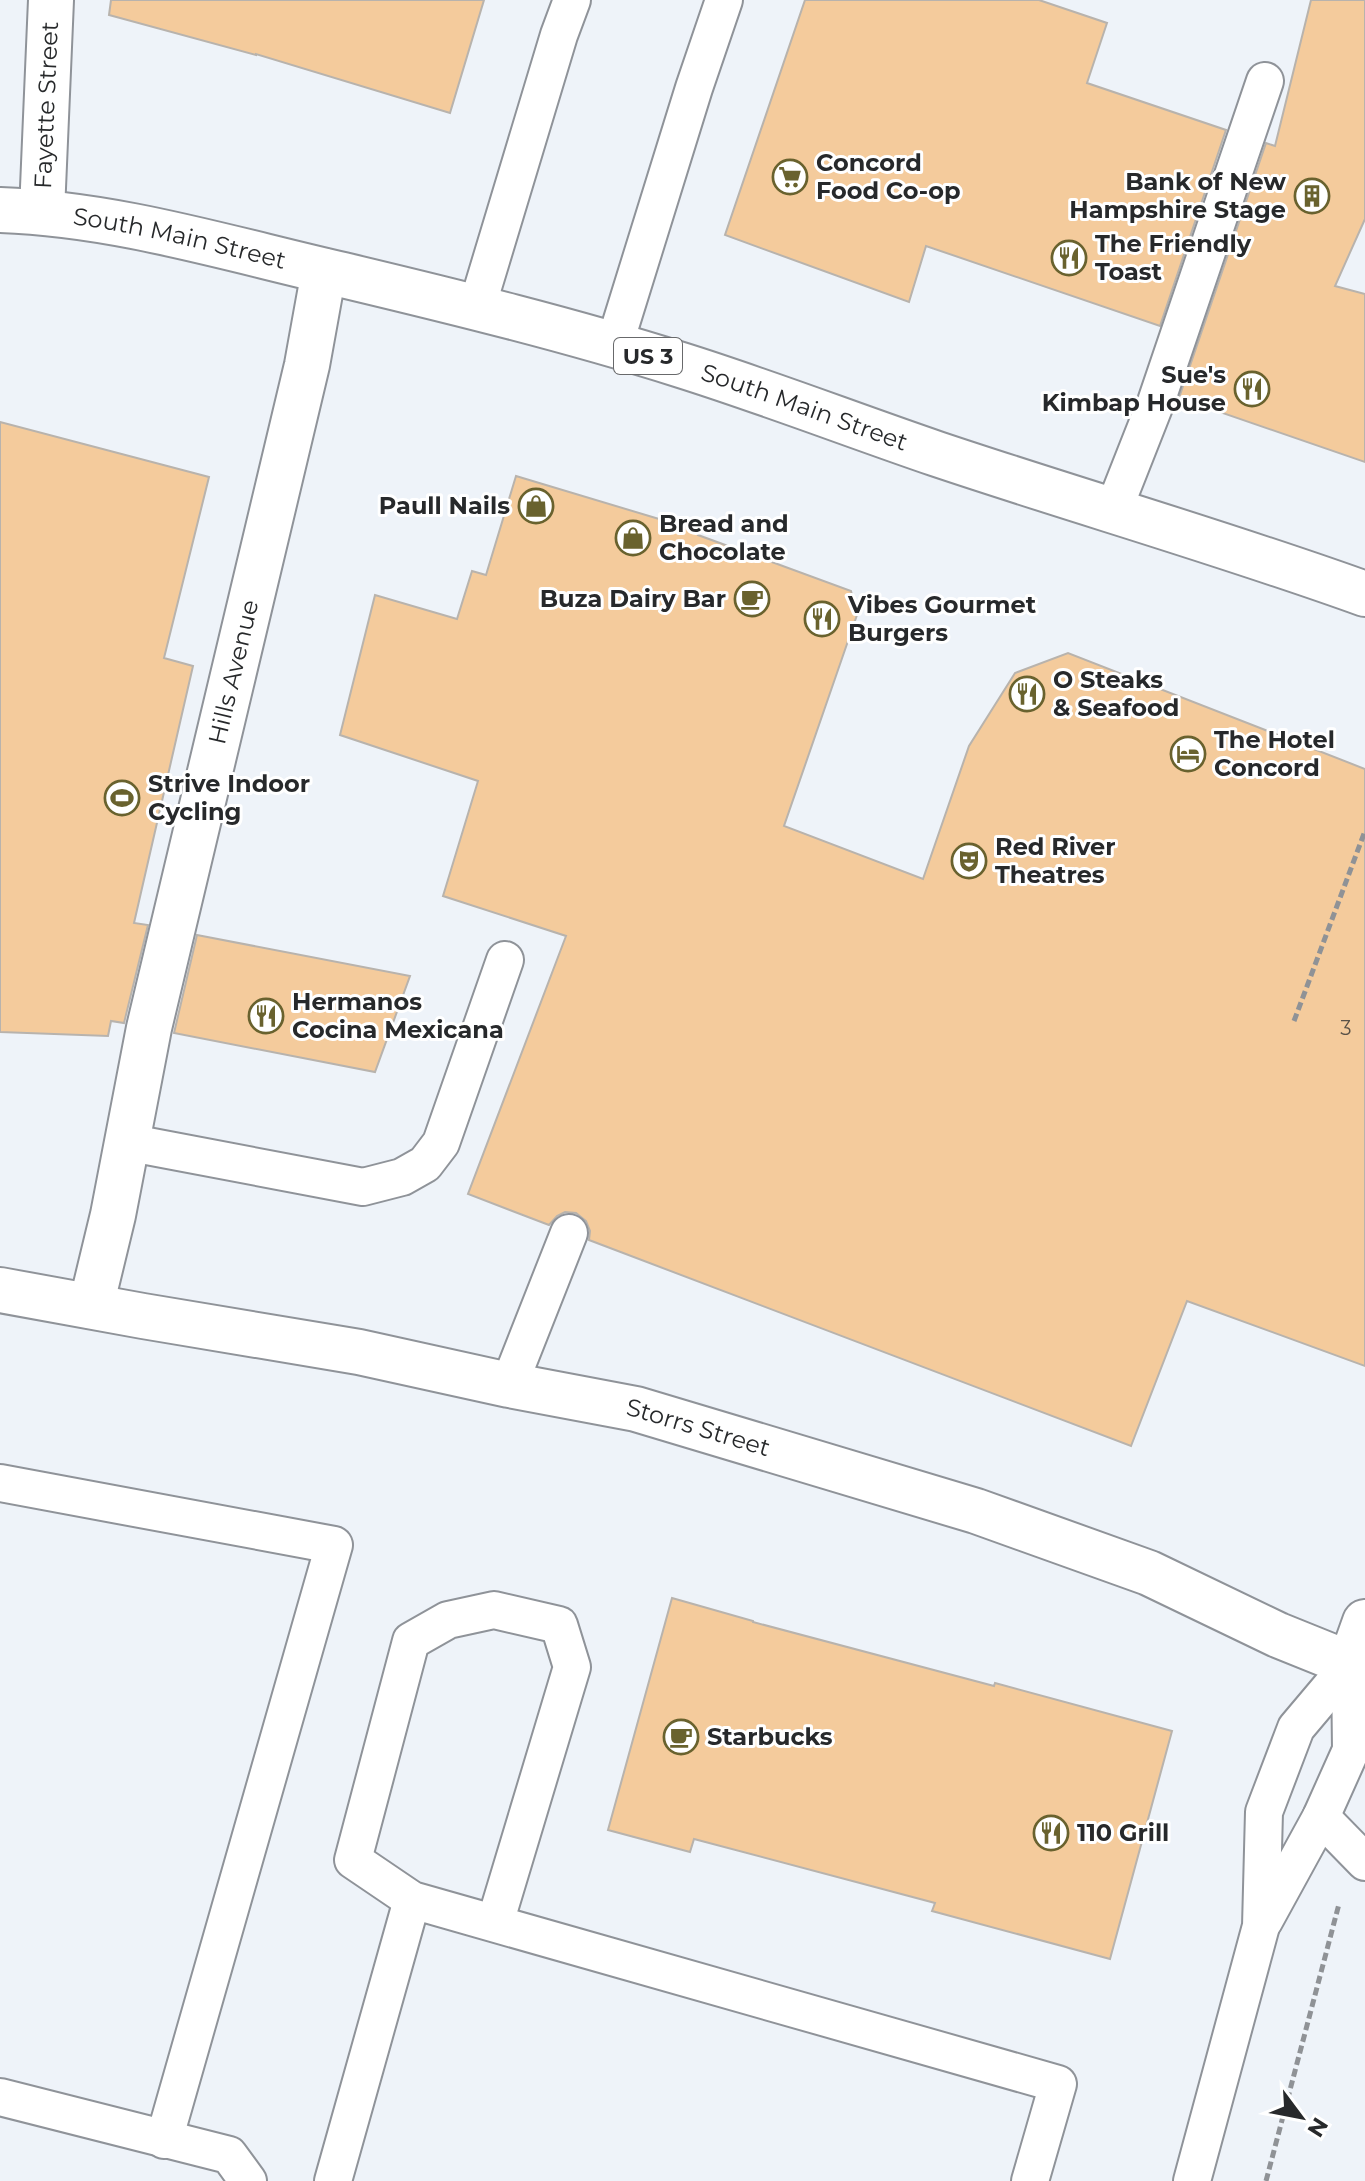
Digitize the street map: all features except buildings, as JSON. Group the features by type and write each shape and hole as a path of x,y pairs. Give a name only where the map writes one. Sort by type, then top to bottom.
{"street":[{"name":"Fayette Street","path":"21,210 51,0"},
{"name":"South Main Street","path":"21,210 140,226 477,307 681,365 937,454 1365,594"},
{"name":"Hills Avenue","path":"91,1306 113,1215 149,1028 307,365 324,271"},
{"name":"Storrs Street","path":"0,1290 359,1352 636,1409 976,1511 1149,1573 1278,1635 1357,1667"},
{"path":"1357,1667 1365,1622"}],"lane":[{"path":"477,307 572,0"},
{"path":"614,346 724,0"},
{"path":"1113,511 1156,402 1265,81"},
{"path":"126,1142 363,1187 402,1177 425,1164 441,1143 505,960"},
{"path":"509,1385 569,1233"},
{"path":"0,1483 334,1545 164,2140"},
{"path":"495,1923 572,1667 559,1625 494,1610 448,1620 411,1641 353,1860 412,1900 1058,2084 1030,2181"},
{"path":"1261,1926 1321,1817 1351,1750 1357,1667"},
{"path":"1192,2181 1261,1926 1264,1812 1296,1728 1357,1667"},
{"path":"1321,1817 1365,1862"},
{"path":"333,2181 412,1900"},
{"path":"0,2097 229,2155 248,2181"}],"path":[{"path":"1294,1021 1365,831"},
{"path":"1266,2181 1340,1899"}],"place":[{"name":"Concord Food Co-op","path":"790,177"},
{"name":"Bank of New Hampshire Stage","path":"1312,196"},
{"name":"The Friendly Toast","path":"1069,258"},
{"name":"Sue's Kimbap House","path":"1252,389"},
{"name":"Paull Nails","path":"536,506"},
{"name":"Bread and Chocolate","path":"633,538"},
{"name":"Buza Dairy Bar","path":"752,599"},
{"name":"Vibes Gourmet Burgers","path":"822,619"},
{"name":"O Steaks & Seafood","path":"1027,694"},
{"name":"The Hotel Concord","path":"1188,754"},
{"name":"Strive Indoor Cycling","path":"122,798"},
{"name":"Red River Theatres","path":"969,861"},
{"name":"Hermanos Cocina Mexicana","path":"266,1016"},
{"name":"Starbucks","path":"681,1737"},
{"name":"110 Grill","path":"1051,1833"}]}
